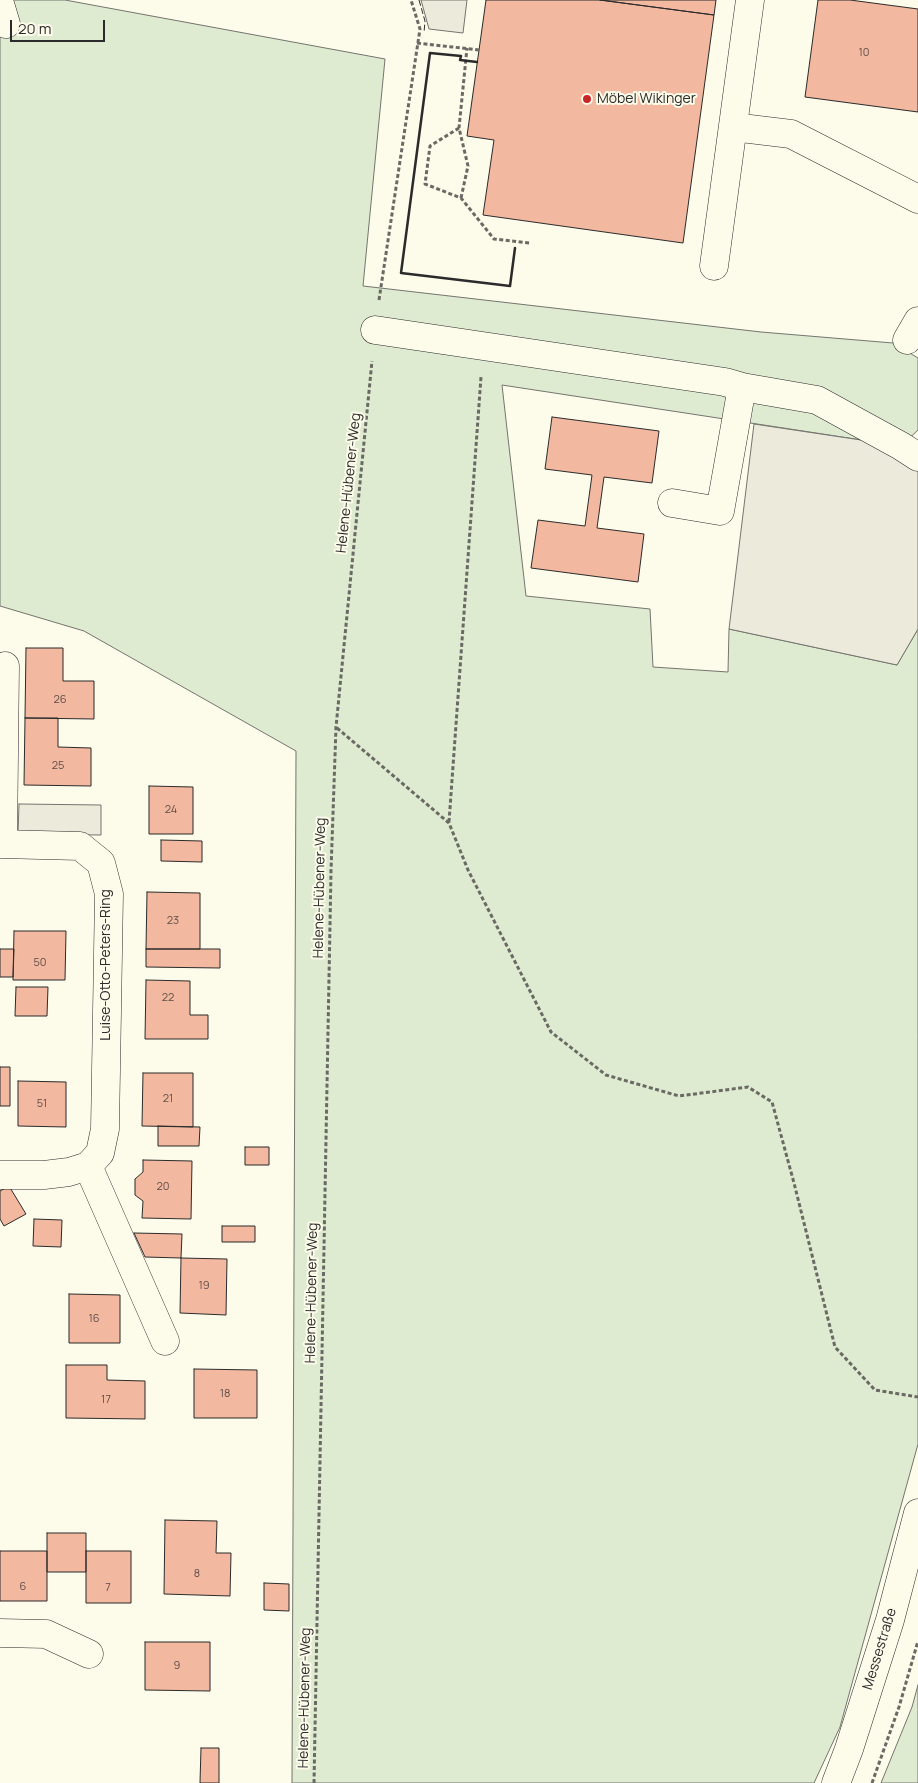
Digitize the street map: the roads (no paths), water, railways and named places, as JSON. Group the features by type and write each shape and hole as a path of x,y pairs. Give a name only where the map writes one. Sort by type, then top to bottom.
{"street":[{"path":"714,266 750,0"},
{"path":"733,127 791,134 918,199"},
{"path":"375,330 725,382 742,387 817,400 918,457"},
{"path":"672,503 720,510 742,387"},
{"name":"Luise-Otto-Peters-Ring","path":"5,666 1,844 80,846 101,863 109,894 105,1129 100,1153 88,1166"},
{"path":"0,1175 44,1175 69,1172 88,1166 165,1341"},
{"name":"Messestraße","path":"836,1783 849,1750 890,1620 918,1514"},
{"path":"0,1633 46,1634 89,1654"}],"place":[{"name":"Möbel Wikinger","path":"587,99"}]}
